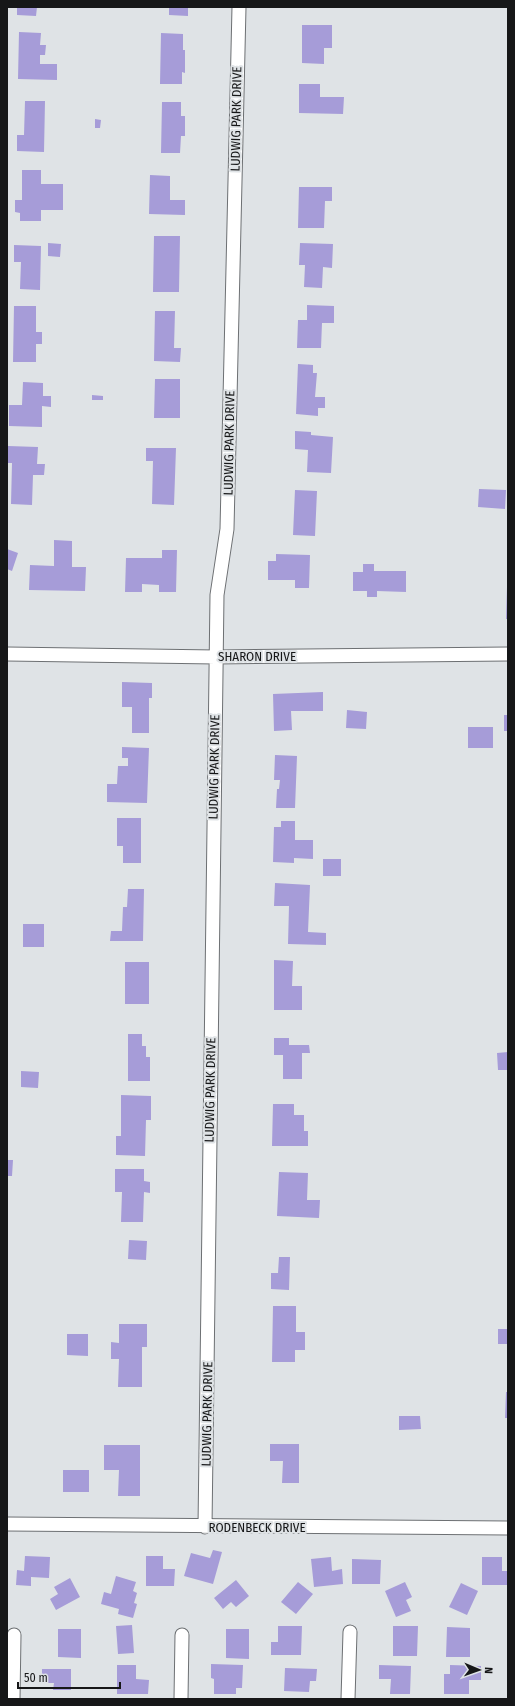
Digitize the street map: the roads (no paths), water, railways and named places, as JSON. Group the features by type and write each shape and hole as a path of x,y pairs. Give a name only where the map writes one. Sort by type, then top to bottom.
{"street":[{"name":"LUDWIG PARK DRIVE","path":"205,1527 217,596 227,529 239,7"},
{"name":"SHARON DRIVE","path":"7,654 216,656 508,654"},
{"name":"RODENBECK DRIVE","path":"7,1524 205,1527 508,1528"},
{"path":"348,1699 350,1632"},
{"path":"13,1699 14,1635"},
{"path":"181,1699 182,1635"}]}
